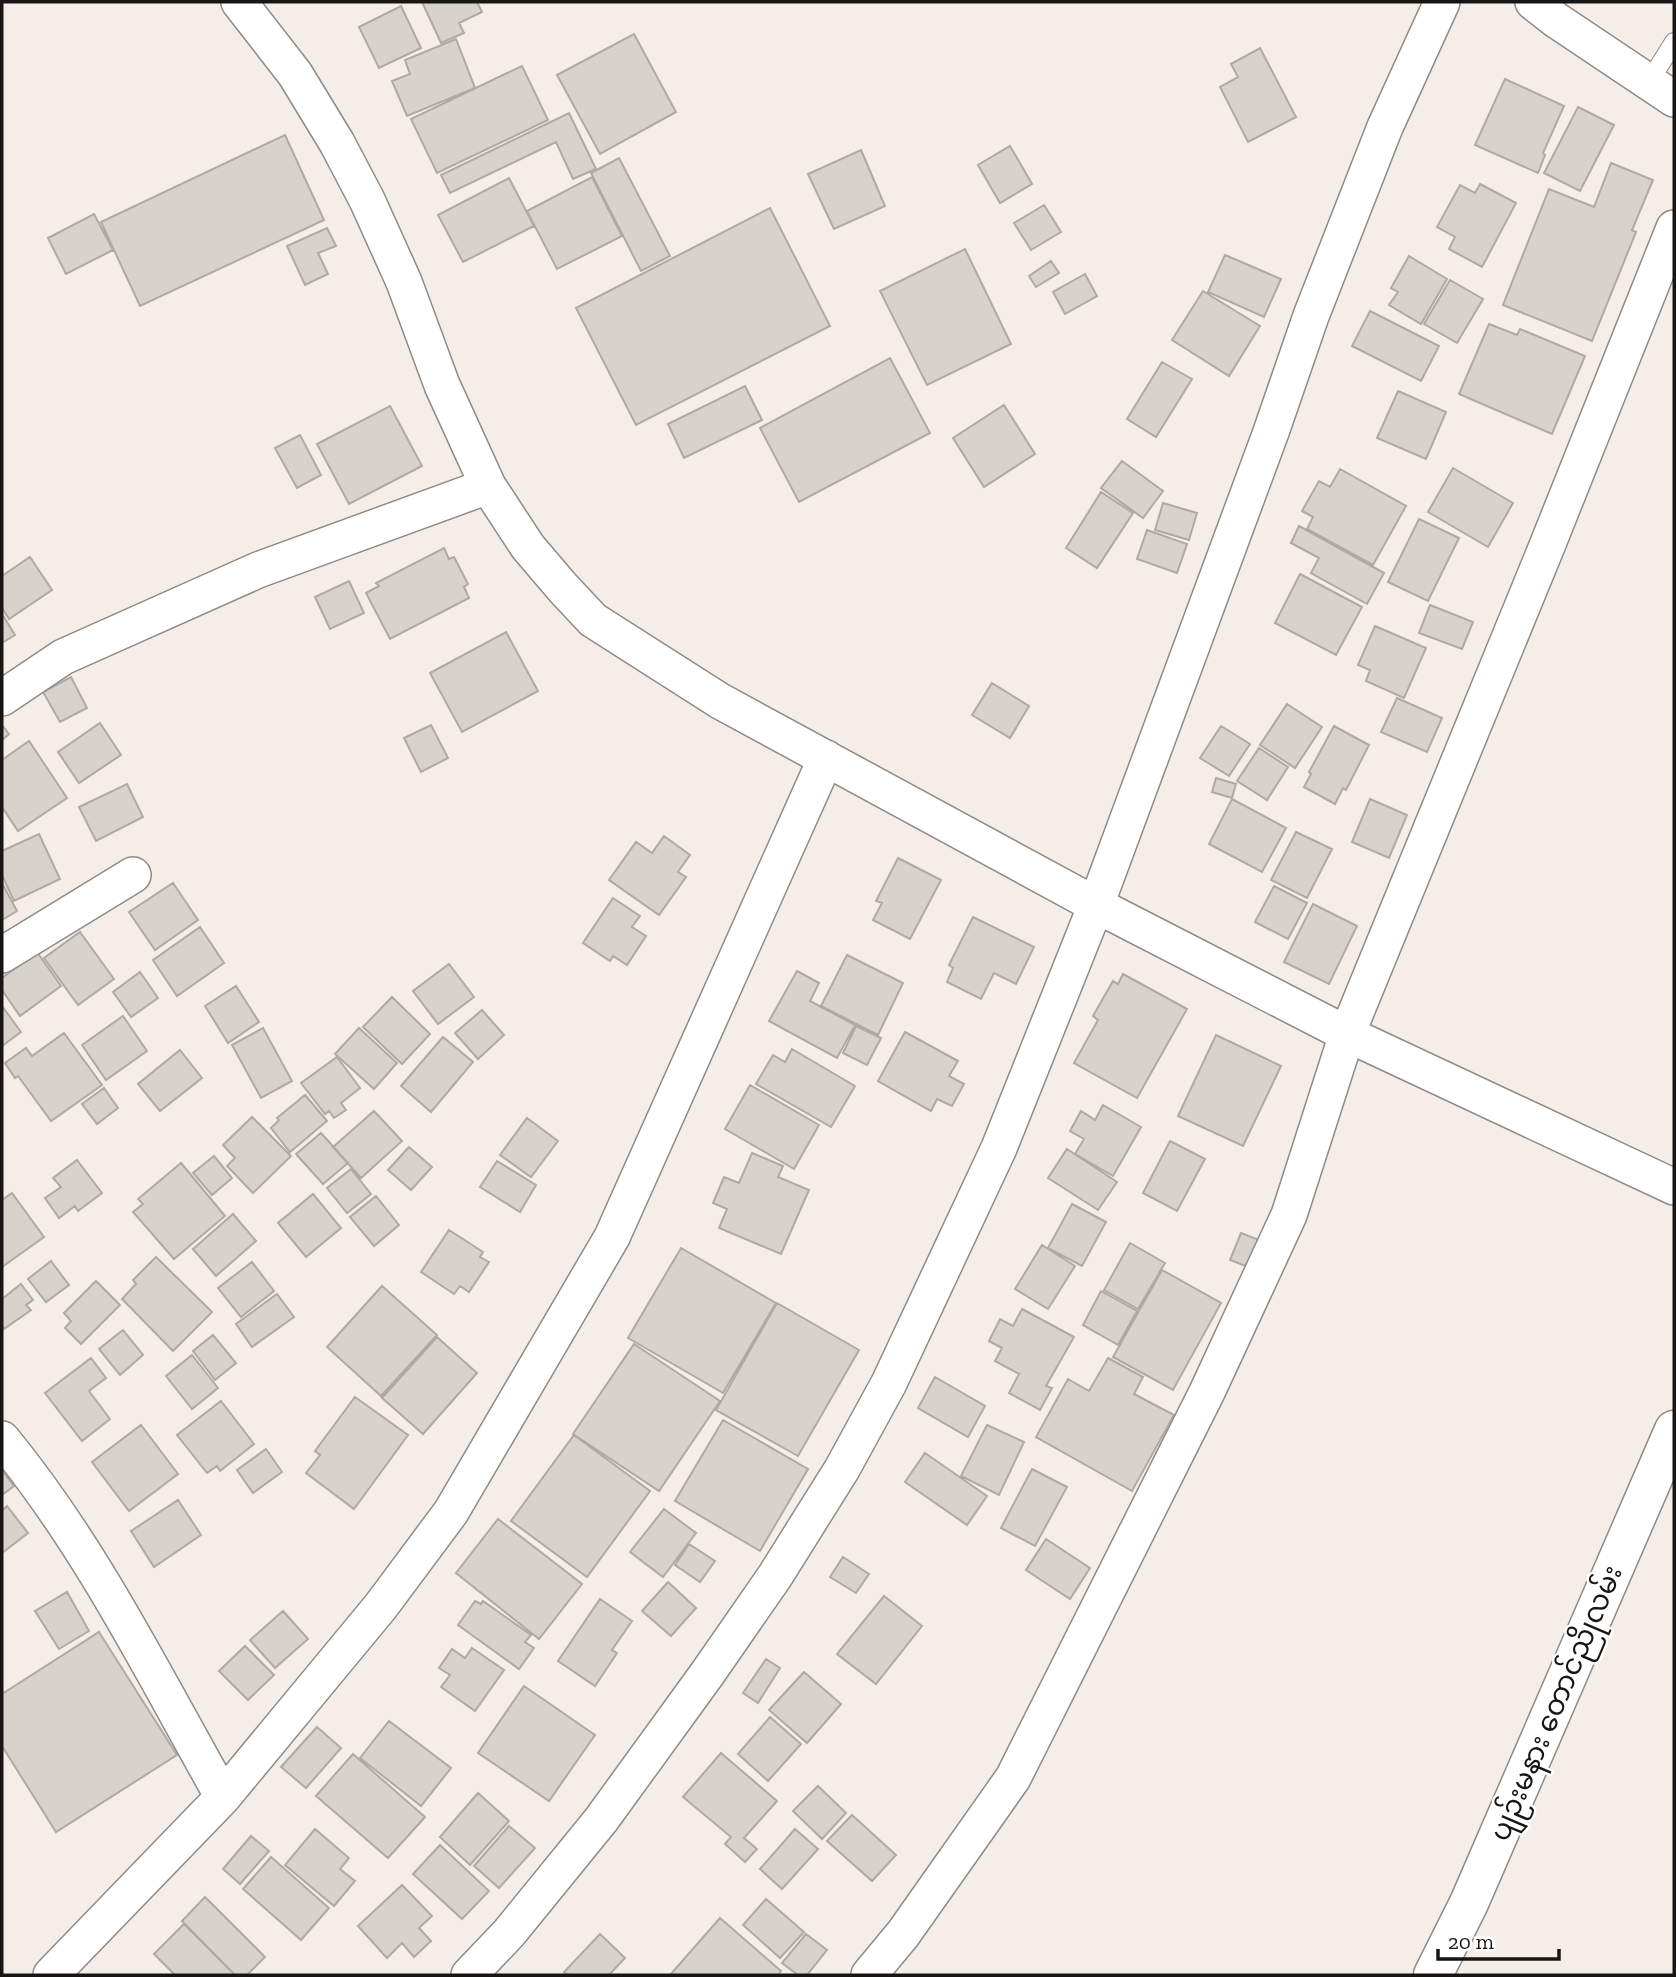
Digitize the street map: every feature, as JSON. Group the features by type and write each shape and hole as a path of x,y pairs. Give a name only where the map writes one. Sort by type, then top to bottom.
{"main road":[{"name":"ပျဉ်းမနား တောင်ညိုလမ်း","path":"1433,1975 1469,1903 1674,1430"}],"street":[{"path":"239,2 295,74 367,200 404,282 442,385 488,486 528,547 593,620 720,701 1096,905 1347,1034 1674,1187"},
{"path":"469,1975 509,1933 601,1820 760,1598 842,1469 889,1383 999,1148 1096,905 1271,432 1311,316 1385,127 1442,2"},
{"path":"1533,2 1662,90"},
{"path":"869,1975 903,1934 1013,1778 1207,1392 1289,1215 1347,1034 1674,228"},
{"path":"2,698 64,657 234,581 488,486"},
{"path":"51,1975 223,1797 381,1606 451,1512 612,1237 826,758"},
{"path":"2,955 133,875"},
{"path":"2,1438 38,1484 103,1584 223,1797"}],"lane":[{"path":"1662,90 1674,42"}],"building":[{"path":"422,2 477,2 482,12 459,23 464,33 441,43"},
{"path":"401,6 421,48 379,68 359,27"},
{"path":"634,34 676,112 600,154 557,75"},
{"path":"456,39 475,88 407,116 392,81 410,74 405,60"},
{"path":"1260,48 1296,117 1248,142 1220,87 1238,77 1231,64"},
{"path":"522,66 548,120 437,173 411,119"},
{"path":"1505,79 1564,106 1543,153 1545,155 1538,173 1475,145"},
{"path":"1578,107 1614,125 1580,191 1544,173"},
{"path":"569,113 596,169 573,179 556,142 450,193 441,175"},
{"path":"285,135 324,220 140,306 101,222"},
{"path":"1010,146 1032,184 1000,203 978,165"},
{"path":"861,150 885,206 834,229 808,174"},
{"path":"619,158 670,256 641,271 591,173"},
{"path":"1611,163 1653,180 1632,230 1636,232 1592,341 1503,305 1549,189 1594,207"},
{"path":"592,177 622,236 557,269 527,211"},
{"path":"509,178 534,226 463,262 438,215"},
{"path":"1480,184 1516,203 1482,267 1449,249 1455,237 1437,227 1460,185 1475,193"},
{"path":"1044,205 1061,232 1031,250 1014,223"},
{"path":"770,208 830,326 636,425 576,308"},
{"path":"94,214 113,250 66,274 48,238"},
{"path":"327,228 336,246 318,253 328,274 305,285 287,246"},
{"path":"965,249 1011,344 927,385 880,291"},
{"path":"1225,255 1281,279 1264,317 1208,292"},
{"path":"1409,256 1447,279 1421,324 1389,305 1398,292 1391,288"},
{"path":"1051,261 1059,273 1036,287 1029,276"},
{"path":"1085,274 1097,296 1065,314 1053,292"},
{"path":"1450,280 1483,299 1457,343 1424,324"},
{"path":"1203,291 1260,326 1229,376 1172,340"},
{"path":"1370,311 1439,346 1421,381 1352,346"},
{"path":"1489,324 1517,335 1520,329 1585,356 1552,434 1459,394"},
{"path":"890,358 930,433 799,502 760,428"},
{"path":"1162,362 1192,379 1156,437 1127,419"},
{"path":"745,386 762,420 684,458 668,424"},
{"path":"1398,391 1446,412 1426,459 1377,438"},
{"path":"1004,405 1035,454 984,487 953,438"},
{"path":"390,406 422,466 349,504 317,444"},
{"path":"300,435 321,475 297,488 275,448"},
{"path":"1122,461 1163,491 1143,518 1101,488"},
{"path":"1453,468 1513,503 1488,547 1428,512"},
{"path":"1340,469 1406,506 1373,565 1307,529 1313,517 1302,511 1319,481 1330,487"},
{"path":"1101,492 1133,513 1097,568 1066,548"},
{"path":"1163,503 1197,513 1189,540 1155,530"},
{"path":"1419,519 1459,538 1428,601 1388,582"},
{"path":"1299,526 1384,573 1367,604 1311,573 1319,558 1291,543"},
{"path":"1147,530 1187,544 1177,573 1137,559"},
{"path":"444,548 449,559 454,557 468,584 464,587 469,598 390,639 366,593 379,586 376,583"},
{"path":"30,557 52,590 9,619 2,608 2,576"},
{"path":"1300,574 1362,607 1336,655 1275,623"},
{"path":"349,581 364,613 330,629 315,597"},
{"path":"1430,605 1473,622 1462,649 1419,633"},
{"path":"2,614 15,635 2,643"},
{"path":"1375,626 1426,648 1404,698 1366,681 1370,670 1358,665"},
{"path":"506,632 538,691 462,732 430,673"},
{"path":"71,677 87,708 60,722 43,692"},
{"path":"992,683 1029,706 1010,738 972,715"},
{"path":"1397,698 1442,718 1427,752 1381,732"},
{"path":"1287,704 1322,727 1295,768 1260,745"},
{"path":"100,723 121,755 79,783 58,752"},
{"path":"2,725 9,734 2,740"},
{"path":"431,725 448,758 421,772 404,738"},
{"path":"1221,726 1250,744 1229,776 1200,758"},
{"path":"1334,726 1369,745 1346,790 1343,788 1335,804 1304,787 1311,774 1309,772"},
{"path":"29,741 67,798 18,831 2,807 2,760"},
{"path":"1259,748 1288,767 1267,800 1237,781"},
{"path":"1216,778 1236,784 1232,798 1212,792"},
{"path":"127,784 143,817 96,841 79,807"},
{"path":"1232,799 1286,828 1262,872 1209,844"},
{"path":"1370,799 1407,815 1389,858 1352,842"},
{"path":"1296,832 1332,849 1307,898 1271,880"},
{"path":"39,834 60,879 14,901 2,875 2,851"},
{"path":"664,836 690,855 678,872 686,877 659,915 609,880 636,842 652,853"},
{"path":"898,858 941,880 910,939 873,920 882,903 876,901"},
{"path":"2,883 17,911 2,920"},
{"path":"173,883 198,920 155,950 129,912"},
{"path":"1274,886 1307,903 1288,939 1255,922"},
{"path":"613,898 640,916 632,927 646,936 627,965 613,956 610,961 583,943"},
{"path":"1313,904 1357,926 1329,984 1284,962"},
{"path":"973,917 1034,947 1016,984 994,973 981,999 947,982 953,968 949,965"},
{"path":"200,927 224,963 177,996 153,960"},
{"path":"80,932 114,979 78,1005 44,958"},
{"path":"37,952 61,986 20,1016 2,990 2,978"},
{"path":"847,955 903,983 878,1035 821,1006"},
{"path":"449,964 474,997 438,1024 413,991"},
{"path":"797,971 819,983 810,1001 855,1025 837,1058 769,1021"},
{"path":"140,972 158,998 131,1017 113,992"},
{"path":"1123,974 1187,1009 1137,1098 1074,1063 1098,1020 1093,1016 1113,981 1118,984"},
{"path":"236,986 259,1022 228,1043 205,1006"},
{"path":"392,997 430,1034 402,1064 363,1027"},
{"path":"2,1006 21,1032 2,1046"},
{"path":"482,1010 504,1035 478,1059 455,1033"},
{"path":"123,1016 147,1051 106,1080 82,1045"},
{"path":"856,1026 881,1038 867,1065 843,1053"},
{"path":"263,1028 292,1081 261,1098 232,1045"},
{"path":"359,1028 397,1063 374,1089 335,1054"},
{"path":"905,1032 958,1061 949,1076 964,1084 952,1106 937,1099 931,1111 878,1081"},
{"path":"64,1033 102,1085 51,1121 18,1076 15,1078 5,1063 26,1048 32,1056"},
{"path":"1216,1035 1281,1066 1243,1146 1178,1116"},
{"path":"443,1037 473,1062 431,1112 401,1086"},
{"path":"792,1049 855,1086 831,1127 756,1084 773,1055 785,1062"},
{"path":"180,1050 202,1078 160,1111 138,1084"},
{"path":"337,1057 360,1088 341,1103 346,1110 334,1118 329,1111 325,1114 301,1083"},
{"path":"750,1085 819,1125 794,1169 725,1129"},
{"path":"104,1088 118,1108 97,1124 82,1104"},
{"path":"305,1095 327,1121 290,1152 271,1128 279,1120 277,1118"},
{"path":"1103,1105 1141,1127 1113,1176 1075,1154 1084,1139 1070,1131 1081,1111 1095,1120"},
{"path":"374,1111 402,1141 361,1178 333,1147"},
{"path":"252,1117 291,1156 253,1193 227,1166 235,1158 223,1145"},
{"path":"527,1118 558,1141 531,1177 500,1155"},
{"path":"321,1133 348,1163 323,1184 296,1154"},
{"path":"1170,1141 1205,1159 1177,1211 1143,1193"},
{"path":"409,1147 432,1167 411,1190 388,1170"},
{"path":"1067,1149 1117,1182 1098,1210 1048,1178"},
{"path":"752,1153 783,1166 778,1177 809,1190 781,1254 719,1228 727,1209 713,1203 724,1177 739,1183"},
{"path":"214,1156 232,1178 212,1195 193,1173"},
{"path":"77,1160 102,1193 78,1211 75,1206 59,1218 45,1198 61,1187 53,1178"},
{"path":"497,1161 536,1185 520,1212 480,1187"},
{"path":"181,1163 225,1216 174,1259 133,1212 143,1204 138,1199"},
{"path":"351,1169 371,1194 347,1213 327,1188"},
{"path":"12,1193 44,1237 2,1267 2,1200"},
{"path":"313,1194 341,1228 306,1257 278,1223"},
{"path":"376,1196 399,1225 374,1246 350,1217"},
{"path":"1072,1204 1106,1222 1082,1266 1048,1248"},
{"path":"233,1214 256,1241 216,1276 193,1249"},
{"path":"449,1230 483,1252 480,1257 489,1262 469,1292 460,1286 454,1294 421,1272"},
{"path":"1241,1233 1267,1243 1256,1270 1230,1260"},
{"path":"1130,1243 1165,1263 1138,1309 1104,1290"},
{"path":"1042,1245 1075,1266 1048,1309 1015,1289"},
{"path":"681,1248 776,1303 723,1393 628,1338"},
{"path":"156,1257 212,1312 173,1351 122,1299 136,1284 133,1280"},
{"path":"51,1261 69,1285 46,1302 28,1279"},
{"path":"252,1262 274,1291 241,1317 218,1288"},
{"path":"1162,1270 1221,1303 1173,1390 1113,1357"},
{"path":"96,1281 120,1305 81,1344 65,1328 71,1321 64,1313"},
{"path":"21,1284 33,1300 26,1305 31,1310 4,1329 2,1299"},
{"path":"382,1286 437,1335 381,1396 327,1347"},
{"path":"1101,1291 1137,1311 1118,1345 1083,1325"},
{"path":"277,1294 294,1317 252,1347 236,1324"},
{"path":"777,1303 859,1350 798,1456 716,1410"},
{"path":"1022,1309 1074,1337 1046,1386 1052,1388 1040,1410 1009,1393 1019,1374 995,1361 1002,1348 989,1341 1000,1319 1013,1326"},
{"path":"123,1330 143,1355 120,1375 99,1349"},
{"path":"213,1335 236,1363 215,1380 193,1351"},
{"path":"437,1337 477,1373 423,1434 382,1398"},
{"path":"634,1344 720,1401 659,1491 573,1434"},
{"path":"192,1355 218,1388 192,1409 166,1376"},
{"path":"91,1358 106,1378 89,1391 110,1419 82,1441 45,1393"},
{"path":"1108,1358 1143,1377 1134,1394 1174,1415 1132,1491 1036,1437 1068,1379 1089,1391"},
{"path":"935,1377 985,1406 968,1437 918,1408"},
{"path":"355,1397 408,1435 354,1509 306,1473 320,1455 315,1451"},
{"path":"221,1401 254,1444 220,1471 217,1466 207,1473 177,1435"},
{"path":"723,1420 808,1469 760,1551 675,1501"},
{"path":"141,1425 178,1474 129,1511 92,1462"},
{"path":"987,1425 1024,1442 999,1495 961,1476"},
{"path":"574,1435 650,1491 587,1577 511,1521"},
{"path":"266,1449 282,1472 253,1493 237,1470"},
{"path":"925,1453 987,1496 967,1525 905,1482"},
{"path":"1032,1469 1067,1487 1035,1546 1001,1528"},
{"path":"2,1470 14,1486 2,1495"},
{"path":"178,1500 201,1535 154,1567 131,1531"},
{"path":"7,1506 28,1533 2,1553 2,1511"},
{"path":"664,1509 696,1533 663,1577 630,1552"},
{"path":"498,1519 582,1584 539,1639 456,1573"},
{"path":"1046,1539 1090,1568 1070,1599 1026,1570"},
{"path":"689,1544 715,1561 700,1582 675,1565"},
{"path":"843,1557 869,1574 856,1593 830,1577"},
{"path":"668,1582 696,1608 671,1636 642,1611"},
{"path":"67,1592 89,1631 59,1649 35,1611"},
{"path":"884,1596 922,1626 876,1684 837,1654"},
{"path":"600,1599 632,1621 612,1650 617,1653 595,1686 558,1661"},
{"path":"475,1601 481,1604 483,1601 531,1635 525,1642 534,1648 519,1669 458,1625"},
{"path":"283,1611 308,1639 275,1668 250,1640"},
{"path":"99,1632 177,1755 56,1832 2,1746 2,1694"},
{"path":"245,1646 274,1675 248,1700 219,1671"},
{"path":"472,1648 504,1670 475,1711 441,1687 450,1675 439,1668 452,1649 465,1658"},
{"path":"766,1659 780,1668 758,1703 743,1693"},
{"path":"804,1672 841,1704 807,1743 769,1710"},
{"path":"524,1686 595,1735 549,1801 478,1753"},
{"path":"770,1717 801,1744 768,1781 738,1754"},
{"path":"389,1721 451,1768 421,1806 360,1758"},
{"path":"317,1727 341,1748 306,1788 281,1767"},
{"path":"721,1753 777,1801 744,1838 757,1849 745,1862 725,1844 731,1837 683,1797"},
{"path":"353,1754 425,1817 388,1858 316,1796"},
{"path":"818,1786 846,1813 822,1839 793,1811"},
{"path":"478,1793 509,1821 470,1865 440,1837"},
{"path":"852,1815 896,1855 872,1881 827,1841"},
{"path":"509,1826 535,1848 499,1888 474,1866"},
{"path":"315,1829 349,1858 340,1869 355,1881 334,1906 285,1865"},
{"path":"795,1829 818,1849 782,1889 760,1869"},
{"path":"251,1836 269,1851 240,1884 223,1869"},
{"path":"440,1845 489,1891 462,1919 413,1874"},
{"path":"271,1857 329,1908 301,1940 243,1889"},
{"path":"402,1885 432,1916 419,1928 431,1941 414,1957 402,1943 387,1958 358,1926"},
{"path":"205,1897 265,1957 247,1975 235,1975 182,1921"},
{"path":"766,1899 804,1932 780,1958 743,1925"},
{"path":"720,1918 781,1971 778,1975 670,1975"},
{"path":"184,1924 235,1975 175,1975 154,1954"},
{"path":"600,1934 625,1958 609,1975 568,1975 564,1972"},
{"path":"806,1934 827,1950 807,1975 798,1975 782,1963"}]}
